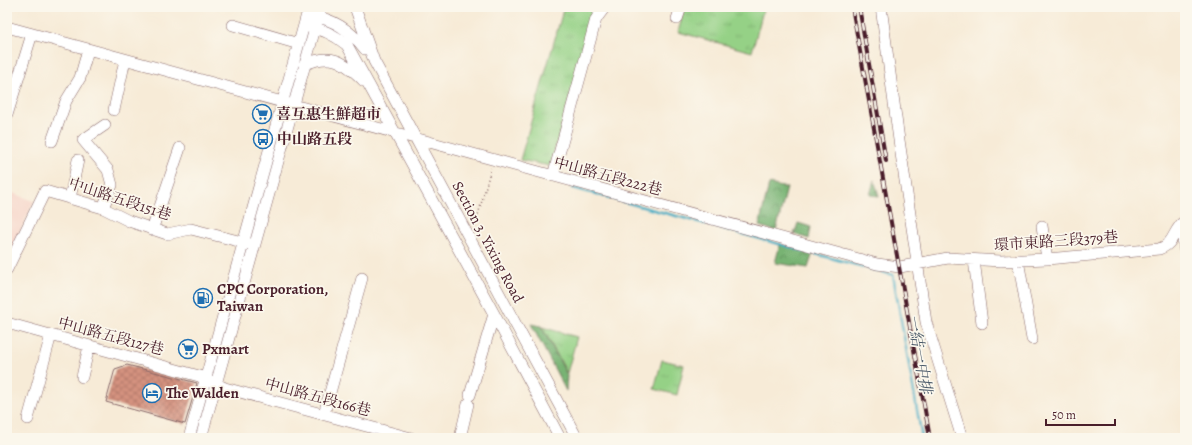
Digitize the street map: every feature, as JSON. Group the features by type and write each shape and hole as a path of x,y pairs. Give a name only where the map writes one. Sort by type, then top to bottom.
{"street":[{"name":"Section 3, Yixing Road","path":"355,7 374,61 470,242 577,438"},
{"path":"553,176 596,19 605,7"},
{"path":"677,19 681,7"},
{"path":"881,7 916,263 926,322 962,438"},
{"name":"Section 3, Yixing Road","path":"308,11 348,30 356,37 374,61"},
{"path":"201,438 255,246 288,104 299,44 308,11"},
{"name":"Section 3, Yixing Road","path":"304,26 319,17"},
{"name":"Section 3, Yixing Road","path":"319,17 330,33 347,45 560,438"},
{"path":"189,438 243,243 288,104 304,65 319,17"},
{"path":"233,25 299,44"},
{"name":"中山路五段222巷","path":"7,27 877,264 900,266 916,263"},
{"path":"7,115 32,34"},
{"path":"52,141 66,101 80,78 88,50"},
{"name":"Section 3, Yixing Road","path":"304,65 317,59 328,58 339,61 370,87"},
{"path":"114,110 125,60"},
{"path":"103,208 112,185 108,170 83,140 105,124"},
{"path":"152,230 180,148"},
{"path":"70,198 78,160"},
{"name":"中山路五段151巷","path":"7,269 45,191 103,208 129,221 167,234 191,229 255,246"},
{"path":"1183,222 1185,252"},
{"name":"環市東路三段379巷","path":"916,263 948,258 974,260 1047,259 1159,249 1168,246 1183,222"},
{"path":"1042,226 1047,259"},
{"path":"974,260 982,323"},
{"path":"1018,260 1032,339"},
{"path":"324,414 362,278"},
{"path":"460,438 469,399 494,314"},
{"name":"中山路五段127巷","path":"7,323 217,384"},
{"path":"28,419 51,335"},
{"path":"82,377 89,346"},
{"name":"中山路五段166巷","path":"217,384 411,438"}],"path":[{"path":"470,242 493,160"}],"shaded area":[{"path":"7,191 34,201 7,260"}],"green space":[{"path":"564,7 580,7 595,11 550,166 520,160"},
{"path":"685,7 764,7 752,52 678,32"},
{"path":"874,180 879,196 870,195"},
{"path":"769,184 787,188 776,231 759,226"},
{"path":"798,223 811,227 809,239 794,234"},
{"path":"780,244 813,253 808,268 775,263"},
{"path":"531,324 541,326 567,375 566,391"},
{"path":"542,327 577,337 567,373"},
{"path":"662,360 684,365 677,395 654,389"}],"building":[{"name":"The Walden","path":"127,365 197,383 185,424 106,402 115,369"}],"waterway":[{"name":"一結一中排","path":"573,188 893,275 922,438"}],"railway":[{"path":"852,7 930,438"},
{"path":"859,7 886,161"}],"place":[{"name":"喜互惠生鮮超市","path":"262,114"},
{"name":"中山路五段","path":"263,139"},
{"name":"CPC Corporation, Taiwan","path":"203,298"},
{"name":"Pxmart","path":"188,349"},
{"name":"The Walden","path":"152,393"}]}
